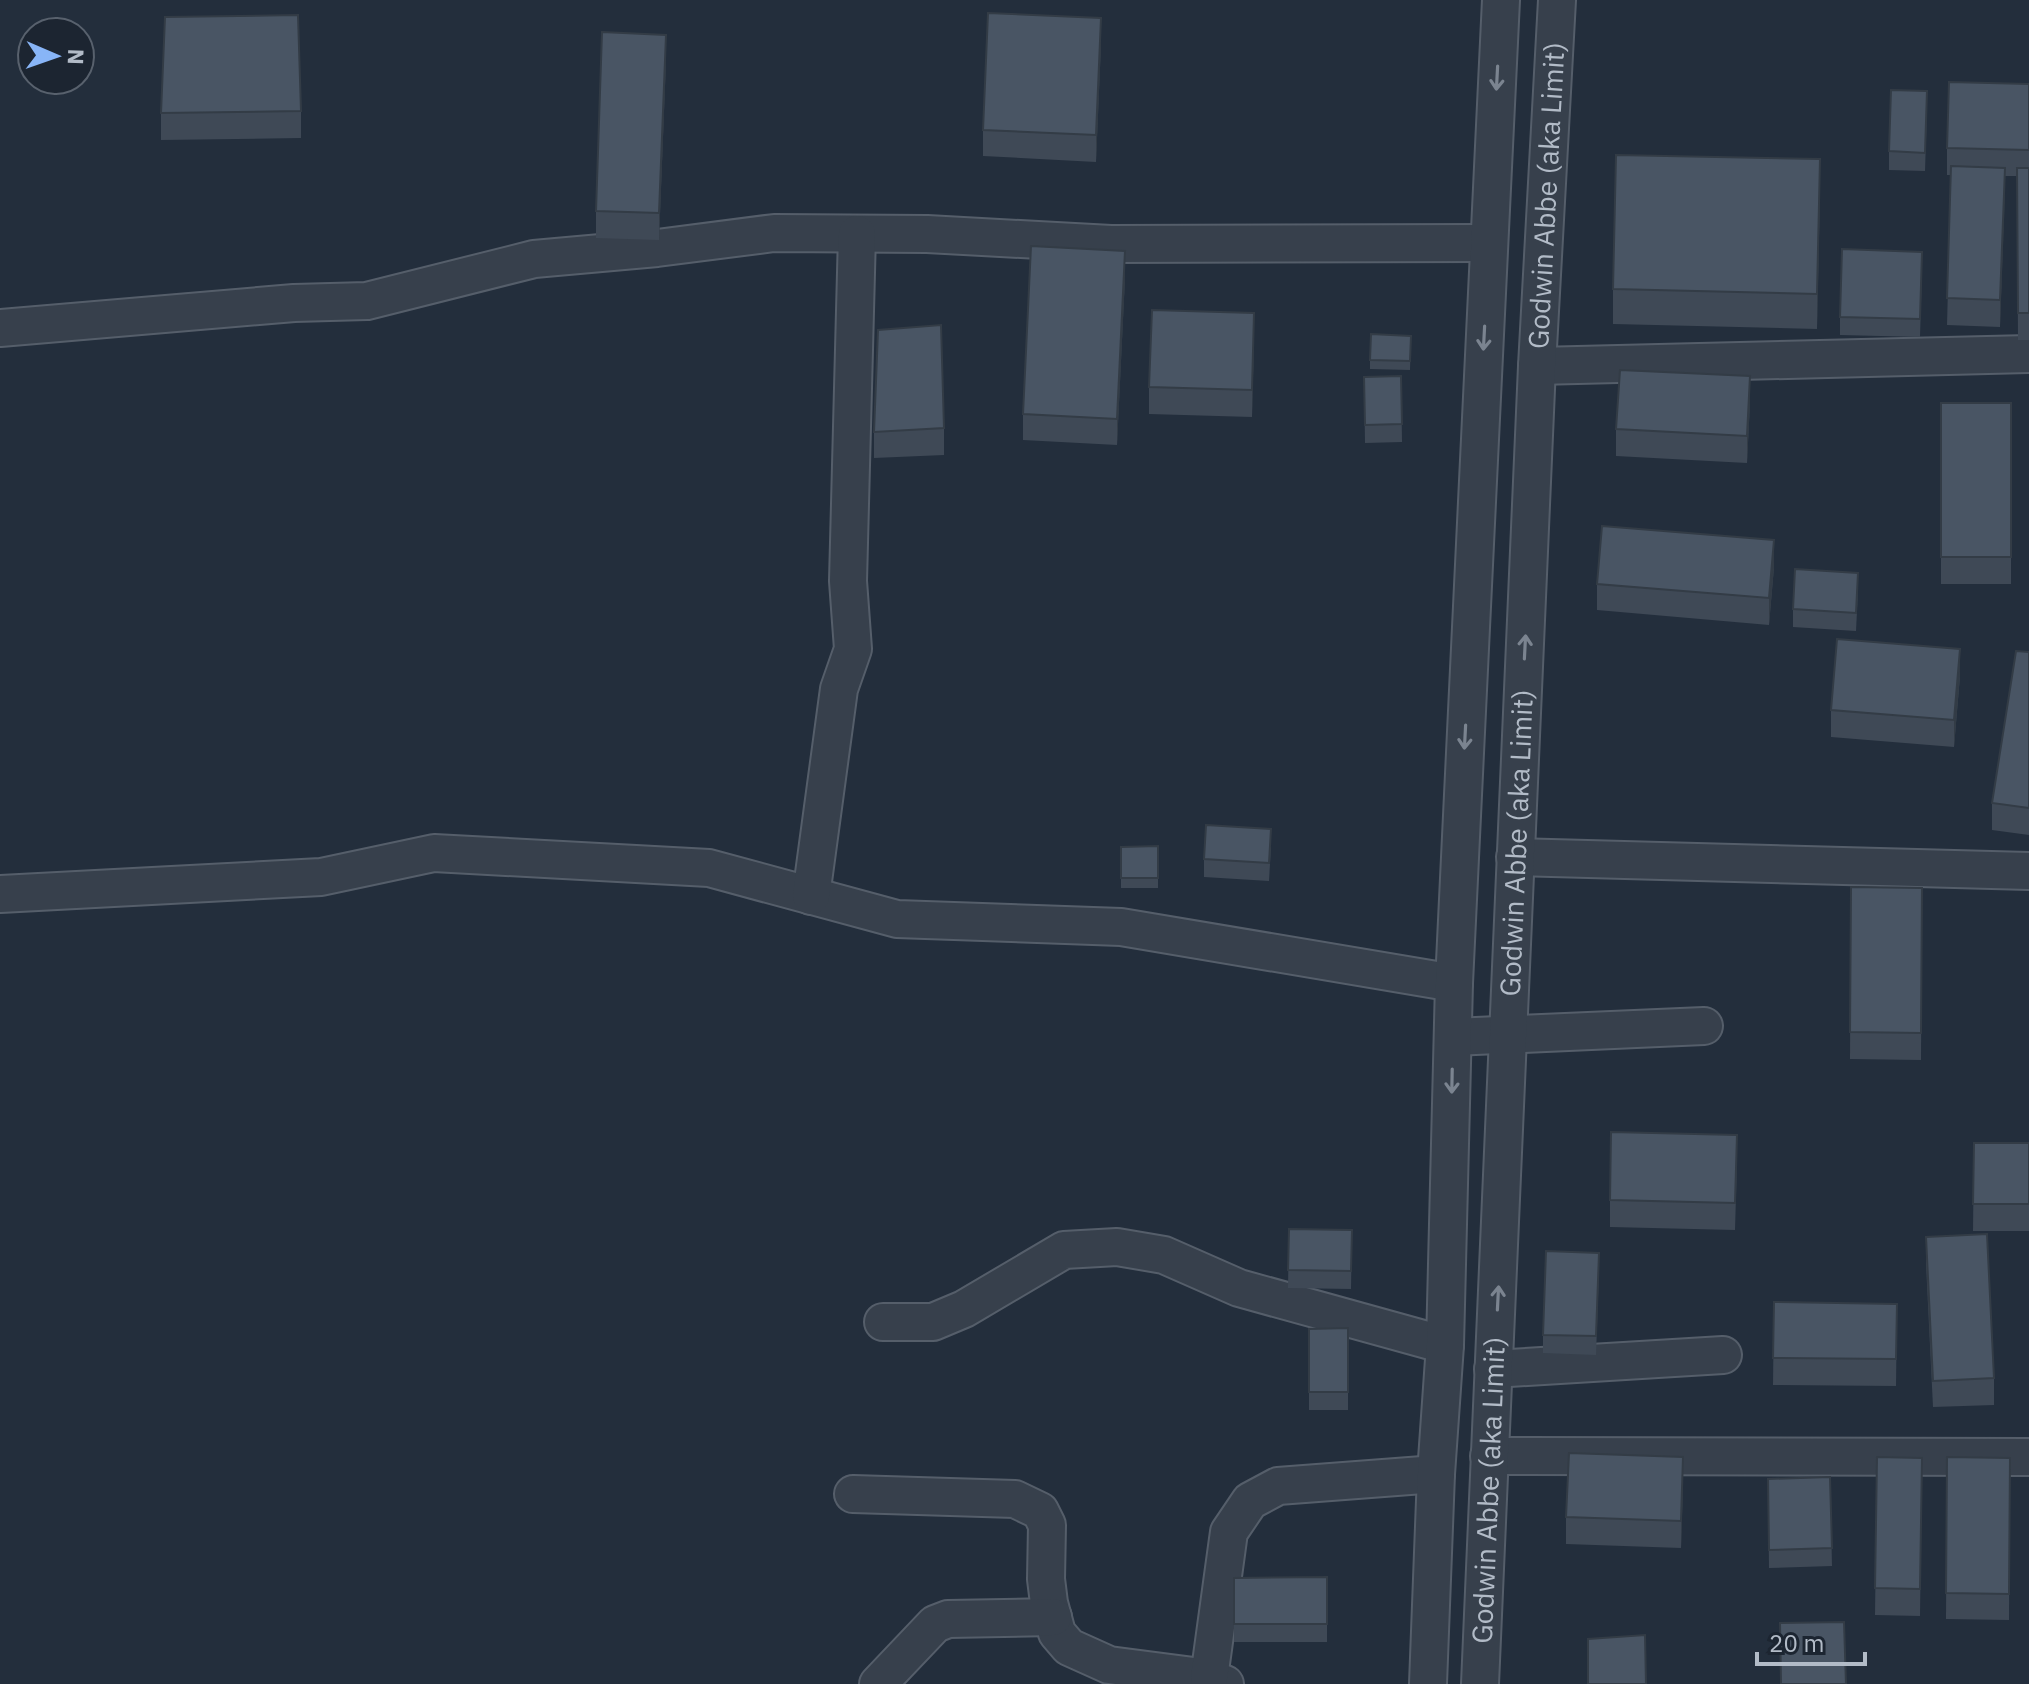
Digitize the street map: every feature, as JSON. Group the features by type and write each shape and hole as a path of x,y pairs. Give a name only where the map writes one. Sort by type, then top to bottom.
{"street":[{"name":"Godwin Abbe (aka Limit)","path":"1428,1684 1436,1474 1445,1345 1454,983 1501,0"},
{"name":"Godwin Abbe (aka Limit)","path":"1480,1684 1537,366 1557,0"},
{"path":"0,328 294,303 367,301 534,259 774,233 927,234 1111,244 1488,243"},
{"path":"811,896 839,689 853,649 848,581 857,234"},
{"path":"1537,366 2029,354"},
{"path":"0,894 321,877 434,853 709,868 897,919 1121,927 1454,983"},
{"path":"1515,857 2029,871"},
{"path":"1453,1037 1704,1026"},
{"path":"883,1322 933,1322 964,1309 1064,1250 1117,1247 1164,1255 1239,1288 1445,1345"},
{"path":"1493,1369 1723,1355"},
{"path":"1489,1456 2029,1457"},
{"path":"853,1494 1015,1499 1040,1511 1047,1525 1046,1579 1053,1617 1057,1633 1069,1647 1109,1665 1217,1681 1229,1532 1250,1501 1278,1486 1436,1474"},
{"path":"878,1684 935,1624 948,1619 1053,1617"}],"building":[{"path":"988,13 1101,18 1096,135 983,130"},
{"path":"298,15 301,111 161,113 165,17"},
{"path":"602,32 666,35 659,213 596,211"},
{"path":"1949,82 2029,84 2029,150 1947,148"},
{"path":"1891,90 1927,91 1925,153 1889,151"},
{"path":"1616,155 1820,159 1817,294 1613,289"},
{"path":"1951,166 2005,168 2000,300 1947,298"},
{"path":"2017,168 2029,168 2029,313 2018,313"},
{"path":"1031,246 1125,251 1117,419 1023,414"},
{"path":"1842,249 1922,252 1920,319 1840,317"},
{"path":"1152,310 1254,313 1252,390 1149,387"},
{"path":"941,325 944,428 874,432 878,330"},
{"path":"1371,334 1411,336 1410,361 1370,360"},
{"path":"1620,370 1750,376 1747,436 1616,429"},
{"path":"1401,376 1402,424 1365,425 1364,377"},
{"path":"1941,403 2011,403 2011,557 1941,557"},
{"path":"1602,526 1774,540 1769,598 1597,584"},
{"path":"1795,569 1858,573 1856,613 1793,609"},
{"path":"1837,639 1960,649 1954,720 1831,710"},
{"path":"2016,651 2029,652 2029,808 1992,803"},
{"path":"1206,825 1271,829 1269,863 1204,859"},
{"path":"1158,846 1158,878 1121,878 1121,847"},
{"path":"1851,887 1922,888 1921,1033 1850,1032"},
{"path":"1611,1132 1737,1135 1735,1203 1610,1200"},
{"path":"1974,1143 2029,1143 2029,1204 1973,1204"},
{"path":"1289,1229 1352,1230 1351,1271 1288,1270"},
{"path":"1987,1234 1994,1378 1933,1381 1926,1237"},
{"path":"1546,1251 1599,1253 1596,1336 1543,1335"},
{"path":"1774,1302 1897,1304 1896,1359 1773,1358"},
{"path":"1348,1328 1348,1392 1309,1392 1309,1329"},
{"path":"1569,1453 1683,1457 1681,1521 1566,1517"},
{"path":"1877,1457 1922,1458 1920,1589 1875,1588"},
{"path":"1947,1457 2010,1458 2009,1594 1946,1593"},
{"path":"1830,1477 1832,1548 1769,1550 1768,1479"},
{"path":"1327,1577 1327,1624 1234,1624 1234,1578"},
{"path":"1844,1622 1846,1684 1781,1684 1780,1623"},
{"path":"1645,1635 1646,1684 1588,1684 1588,1639"}]}
